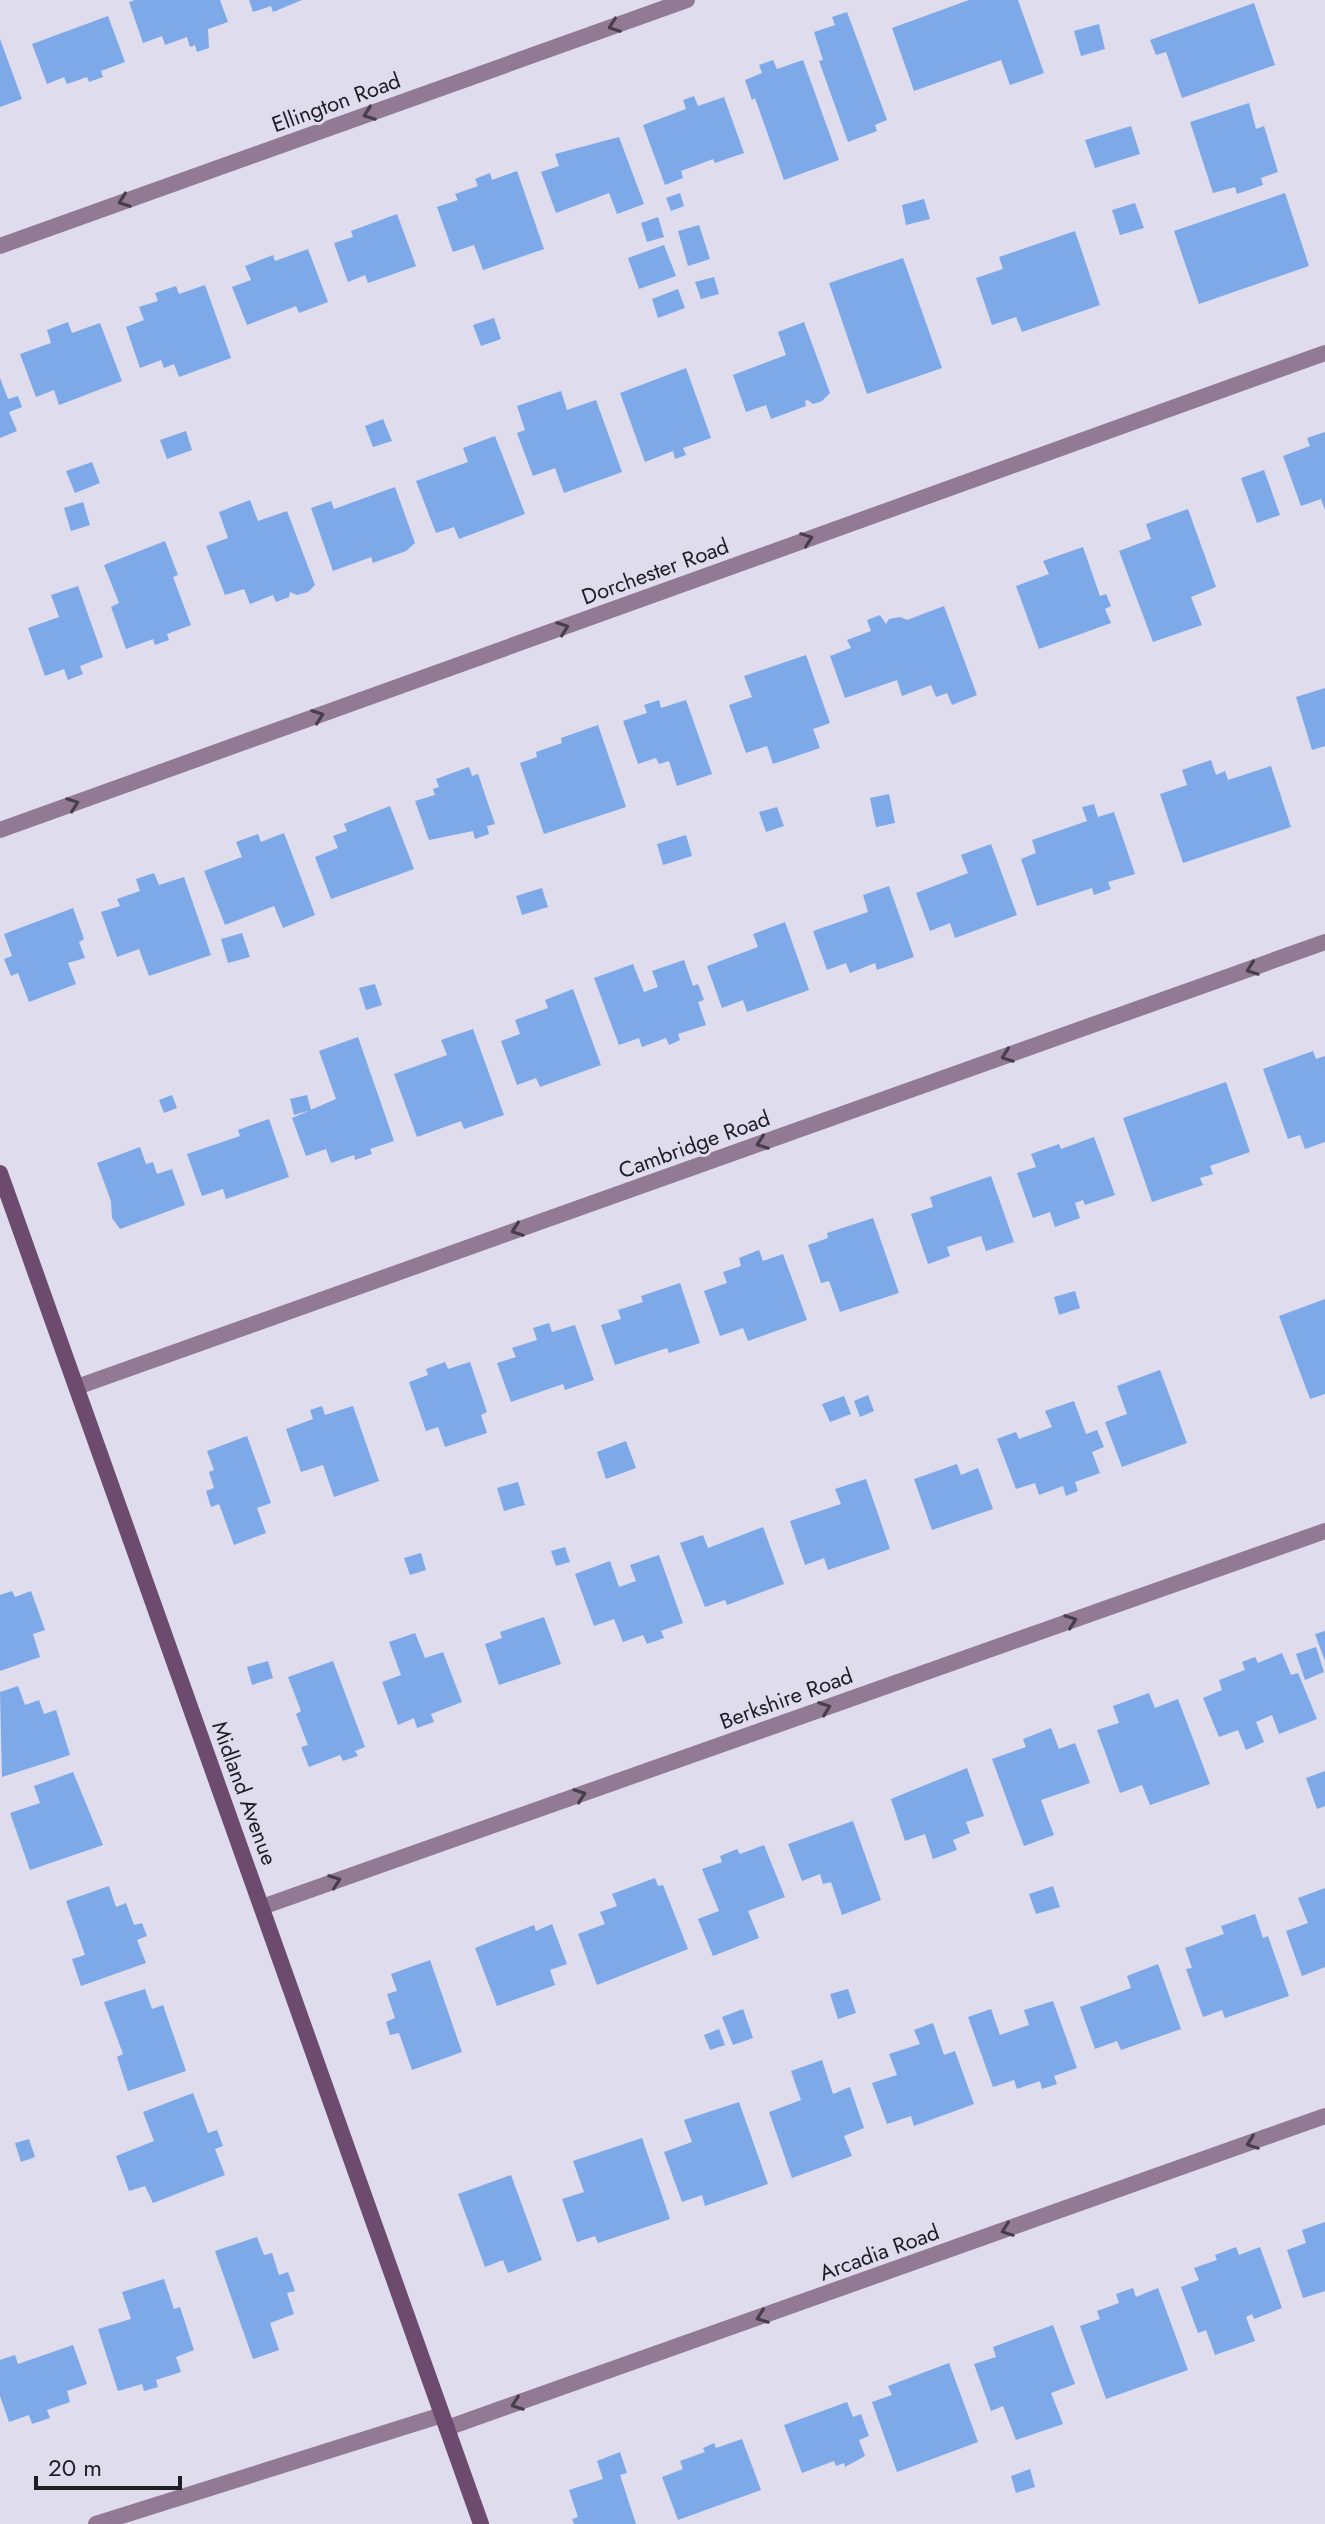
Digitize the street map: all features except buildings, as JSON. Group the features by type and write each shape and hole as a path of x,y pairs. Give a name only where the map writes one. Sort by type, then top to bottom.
{"street":[{"name":"Ellington Road","path":"0,246 687,0"},
{"name":"Dorchester Road","path":"0,830 1325,353"},
{"name":"Cambridge Road","path":"77,1387 1325,942"},
{"name":"Midland Avenue","path":"0,1173 481,2524"},
{"name":"Berkshire Road","path":"262,1907 1325,1531"},
{"name":"Arcadia Road","path":"96,2524 444,2422 1325,2116"}]}
